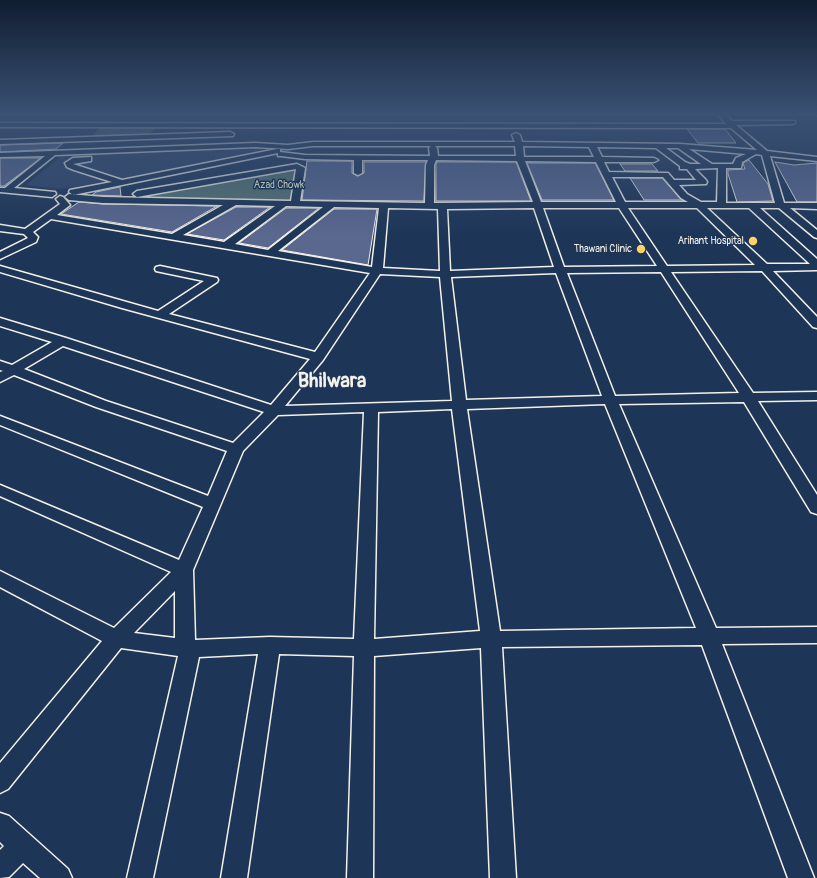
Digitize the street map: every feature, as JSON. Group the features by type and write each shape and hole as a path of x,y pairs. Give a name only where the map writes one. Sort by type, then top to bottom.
{"street":[{"path":"3,190 51,154"},
{"path":"120,182 77,168 69,163 76,159 126,157 133,154"},
{"path":"63,195 120,182 267,154"},
{"path":"283,154 358,157 654,160"},
{"path":"434,154 430,165 445,274 459,405 491,639 503,878"},
{"path":"520,154 560,270 610,400 709,636 801,878"},
{"path":"596,154 622,205 749,398 817,508"},
{"path":"648,154 654,160 668,169 672,183 684,196 699,205 766,268 817,324"},
{"path":"669,154 682,164 689,167 703,182 672,183"},
{"path":"692,154 710,166"},
{"path":"606,174 689,167 738,166 739,160 751,154"},
{"path":"766,154 780,205 817,235"},
{"path":"774,154 817,159"},
{"path":"358,157 358,173"},
{"path":"103,200 297,166 301,168 295,203"},
{"path":"722,166 722,205"},
{"path":"3,190 103,200 436,206 817,206"},
{"path":"27,232 65,205 63,195"},
{"path":"173,237 234,202"},
{"path":"226,246 284,203"},
{"path":"270,253 332,204"},
{"path":"0,781 116,639 184,570 236,450 274,411 318,356 377,271 384,205"},
{"path":"751,205 817,266"},
{"path":"48,216 377,271 445,274 560,270 766,268 817,266"},
{"path":"0,228 11,231 27,232 33,237 32,240 0,256"},
{"path":"0,236 11,231"},
{"path":"159,315 213,280 160,269"},
{"path":"0,270 159,315 318,356"},
{"path":"0,322 274,411 610,400 817,396"},
{"path":"0,378 62,341"},
{"path":"0,365 101,404 236,450"},
{"path":"360,878 364,648 372,407"},
{"path":"0,420 213,504"},
{"path":"0,490 184,570"},
{"path":"184,570 185,645 190,650"},
{"path":"0,578 116,639 190,650 270,645 364,648 491,639 709,636 815,638"},
{"path":"234,878 270,645"},
{"path":"140,878 190,650"},
{"path":"0,825 59,878"},
{"path":"0,868 23,845"}],"shaded area":[{"path":"248,154 76,187 58,189 26,185 63,155"}],"green space":[{"name":"Azad Chowk","path":"296,167 292,201 125,198"}],"building":[{"path":"0,158 41,158 4,186 0,186"},
{"path":"749,160 768,184 773,201 737,202 728,170 745,169 743,163"},
{"path":"307,161 352,161 352,173 357,176 364,173 364,162 426,162 424,201 302,200"},
{"path":"437,162 516,162 531,201 436,201"},
{"path":"775,162 794,165 817,163 817,202 797,202"},
{"path":"527,163 595,163 614,200 542,200"},
{"path":"620,164 652,164 658,171 625,171"},
{"path":"630,178 662,178 682,200 644,200"},
{"path":"120,187 121,196 92,195 96,192"},
{"path":"79,202 103,204 217,206 172,232 61,214"},
{"path":"236,207 270,207 224,240 187,234"},
{"path":"286,208 319,208 268,248 239,243"},
{"path":"334,209 377,209 368,265 282,250"}],"place":[{"name":"Arihant Hospital","path":"753,241"},
{"name":"Thawani Clinic","path":"641,249"}],"district":[{"name":"Bhilwara","path":"332,382"}]}
